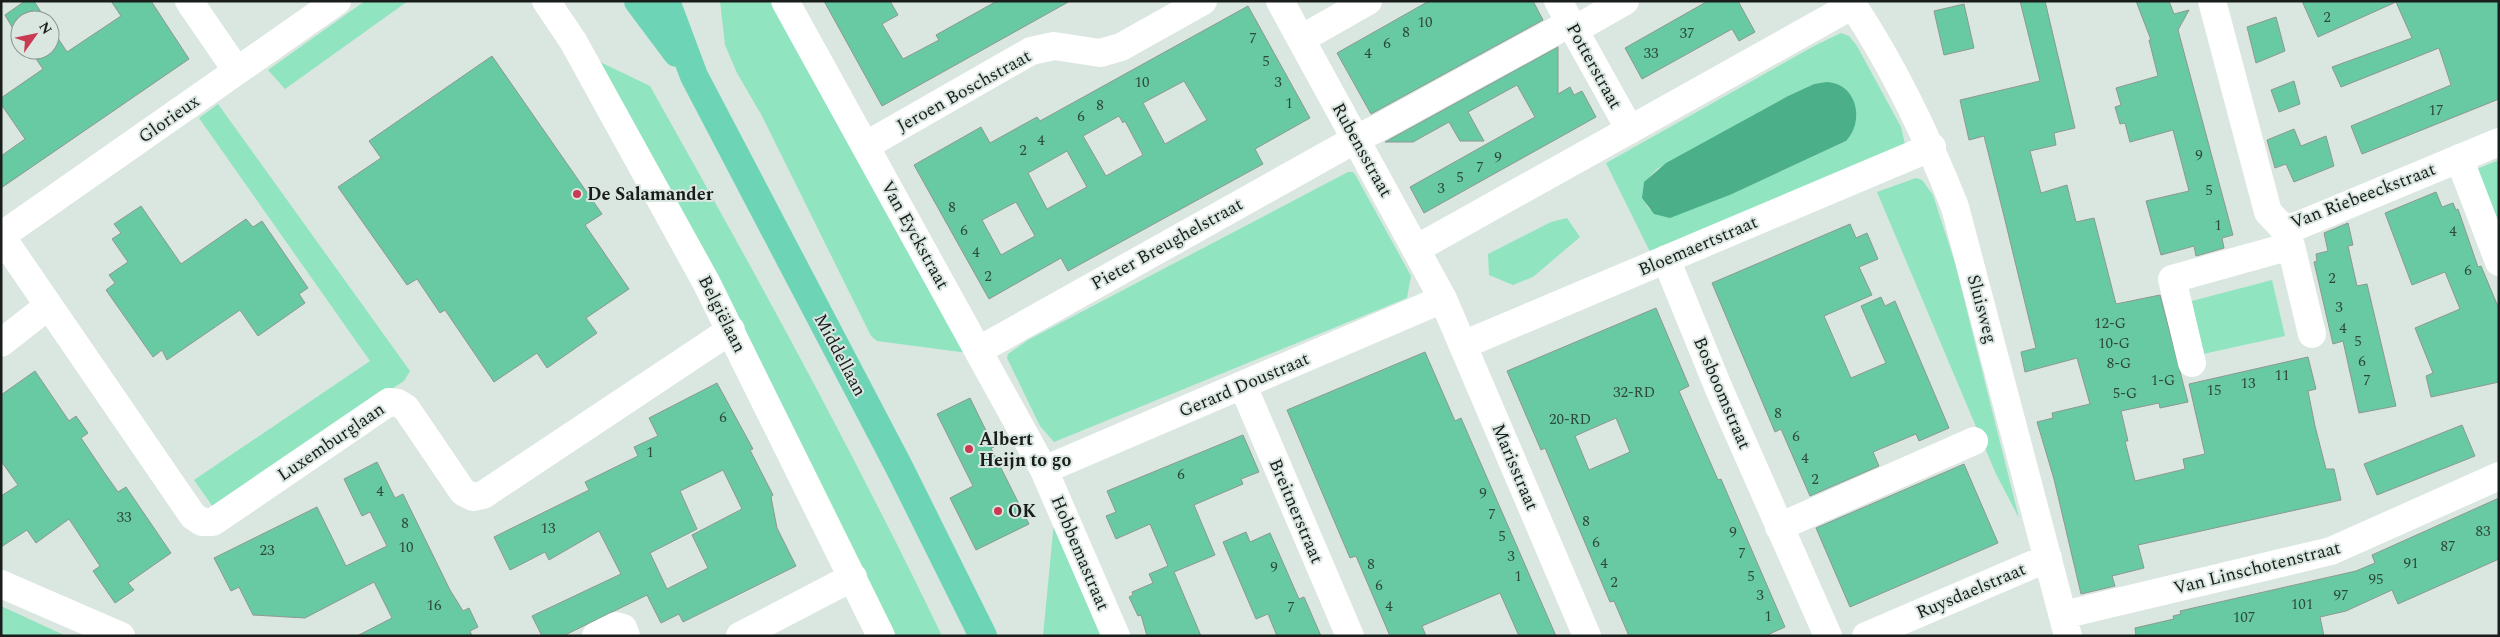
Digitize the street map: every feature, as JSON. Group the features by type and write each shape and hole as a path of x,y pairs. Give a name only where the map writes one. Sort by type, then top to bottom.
{"main road":[{"name":"Middellaan","path":"638,1 694,76"},
{"name":"Middellaan","path":"666,1 694,76 899,467 983,636"}],"street":[{"path":"189,1 237,71"},
{"name":"Glorieux","path":"1,236 337,1"},
{"name":"Belgiëlaan","path":"546,1 573,41 731,330 882,636"},
{"name":"Van Eyckstraat","path":"785,1 1044,470"},
{"name":"Jeroen Boschstraat","path":"865,146 1031,51 1054,46 1100,52 1122,47 1203,1"},
{"name":"Rubensstraat","path":"1280,1 1443,299"},
{"path":"1300,39 1368,1"},
{"name":"Pieter Breughelstraat","path":"979,350 1356,139 1389,123 1568,18 1625,1"},
{"name":"Van Riebeeckstraat","path":"2212,1 2268,212 2287,237 2297,226 2499,142"},
{"path":"1416,249 1572,160 1630,130 1851,3"},
{"name":"Sluisweg","path":"1851,3 1870,31 1932,147 1955,207 2066,626"},
{"name":"Potterstraat","path":"1568,18 1630,130"},
{"name":"Bloemaertstraat","path":"1463,345 1932,147"},
{"path":"2459,158 2499,262"},
{"path":"1,236 48,306 1,343"},
{"path":"2192,363 2172,279 2287,237 2312,334"},
{"name":"Bosboomstraat","path":"1666,259 1779,527 1828,636"},
{"name":"Marisstraat","path":"1443,299 1587,636"},
{"name":"Gerard Doustraat","path":"1044,470 1443,299"},
{"name":"Luxemburglaan","path":"48,306 193,516 202,522 213,522 389,402 398,403 406,408 463,492 473,497 483,495 731,330"},
{"name":"Breitnerstraat","path":"1243,386 1350,636"},
{"path":"1779,527 1974,441"},
{"name":"Hobbemastraat","path":"1044,470 1116,636"},
{"name":"Van Linschotenstraat","path":"2066,626 2330,552 2499,476"},
{"name":"Ruysdaelstraat","path":"1866,636 2048,558"},
{"path":"740,636 853,577"},
{"path":"1,584 121,636"},
{"path":"596,636 616,626 623,628 626,636"}],"shaded area":[{"path":"365,1 408,1 285,89 268,70"},
{"path":"720,1 771,1 968,353 877,341 871,336 762,116 737,73 725,45"},
{"path":"1841,33 1849,36 1857,46 1901,127 1906,148 1654,260 1606,163 1814,46","holes":["1826,82 1846,141 1732,194 1650,210 1644,198 1643,188 1657,169 1788,96 1814,84"]},
{"path":"598,61 650,86 801,359 873,497 942,636 891,636 669,186"},
{"path":"1826,82 1837,84 1845,89 1855,104 1855,123 1852,133 1846,141 1732,194 1670,218 1654,214 1642,198 1644,182 1666,163 1788,96 1814,84"},
{"path":"218,104 410,371 404,381 213,507 194,480 370,361 199,118"},
{"path":"2499,160 2499,238 2472,171"},
{"path":"1348,172 1353,172 1356,176 1411,276 1407,298 1054,442 1040,426 1007,358 1008,354 1028,340"},
{"path":"1916,178 1922,180 1933,195 1955,263 2019,518 1996,474 1877,192"},
{"path":"1567,218 1580,237 1533,277 1513,285 1489,275 1488,254 1551,222"},
{"path":"2272,280 2285,336 2203,354 2192,301"},
{"path":"1054,522 1103,636 1043,636"},
{"path":"1,606 66,636 1,636"}],"building":[{"path":"25,1 34,1 40,10 12,10"},
{"path":"111,1 151,1 189,59 1,188 1,156 25,139 1,104 1,98 43,69 37,60 60,60 60,41 67,52 121,16"},
{"path":"824,1 890,1 898,15 882,24 903,59 939,40 936,35 997,1 1070,1 882,106"},
{"path":"1429,1 1533,1 1543,20 1371,114 1337,53"},
{"path":"1708,1 1738,1 1755,32 1739,41 1732,29 1642,79 1625,48"},
{"path":"2020,1 2045,1 2075,128 2054,133 2056,145 2030,151 2041,193 2067,185 2076,222 2094,218 2116,304 2160,295 2188,402 2160,408 2159,403 2121,411 2128,441 2125,441 2135,481 2185,469 2183,459 2205,454 2189,384 2308,357 2316,389 2308,391 2315,426 2326,469 2334,469 2341,500 2138,545 2144,568 2112,576 2115,586 2081,594 2054,479 2037,422 2053,418 2052,413 2090,404 2077,358 2025,372 2021,352 2036,348 1984,136 1969,140 1960,100 2040,81"},
{"path":"2136,1 2169,1 2174,14 2189,10 2178,30 2233,235 2222,238 2224,248 2196,256 2194,246 2161,255 2146,201 2189,191 2173,130 2130,142 2125,123 2120,124 2115,107 2121,105 2116,88 2158,76 2149,40 2151,40"},
{"path":"2302,1 2499,1 2499,99 2362,154 2351,126 2451,85 2439,48 2341,87 2332,67 2412,38 2396,2 2318,37"},
{"path":"1964,4 1974,48 1944,55 1934,11"},
{"path":"1248,6 1310,118 1255,149 1263,164 1068,271 1061,258 989,299 914,165 981,127 990,143 1037,117 1040,121","holes":["1184,81 1207,120 1165,144 1143,103","1119,116 1123,123 1125,121 1143,155 1106,176 1083,136","1067,151 1087,187 1047,209 1028,173","1016,202 1035,236 1001,255 982,220"]},
{"path":"10,12 10,24 5,15"},
{"path":"2276,17 2285,51 2256,63 2247,27"},
{"path":"1558,47 1558,94 1570,87 1574,95 1582,91 1596,117 1424,213 1410,187 1535,117 1517,85 1468,112 1484,141 1460,141 1449,122 1413,142 1385,142"},
{"path":"492,56 602,214 585,225 629,289 586,318 597,333 547,368 537,353 494,382 445,310 440,313 417,279 407,285 338,187 381,158 369,141"},
{"path":"2294,81 2300,104 2279,112 2271,90"},
{"path":"2294,129 2301,146 2326,136 2334,166 2294,182 2286,164 2275,168 2267,140"},
{"path":"2436,192 2442,207 2453,203 2456,210 2458,209 2478,267 2481,266 2499,309 2499,382 2431,397 2426,376 2433,373 2415,328 2460,309 2445,272 2412,285 2385,213"},
{"path":"141,206 181,264 246,219 253,227 262,221 308,288 299,294 305,303 258,336 240,310 167,360 162,350 153,357 106,290 115,283 109,275 128,262 112,239 121,233 114,224"},
{"path":"2348,223 2353,245 2348,246 2357,286 2367,284 2396,406 2359,413 2343,341 2333,344 2314,262 2317,261 2316,254 2328,251 2324,233"},
{"path":"1850,224 1856,238 1867,233 1878,259 1859,267 1872,295 1824,316 1851,378 1886,363 1861,306 1881,297 1885,306 1895,301 1949,428 1919,441 1916,434 1873,452 1879,466 1810,496 1781,429 1775,432 1712,283"},
{"path":"1656,308 1689,386 1679,391 1718,480 1721,479 1785,627 1765,636 1629,636 1614,601 1610,602 1545,448 1541,450 1507,371","holes":["1616,418 1630,452 1589,470 1575,436"]},
{"path":"1425,352 1455,421 1461,418 1556,636 1519,636 1500,593 1422,626 1426,636 1390,636 1356,556 1350,558 1287,410"},
{"path":"35,371 69,421 76,416 88,433 81,438 118,492 126,487 171,553 128,583 134,590 115,603 93,571 100,566 69,519 36,543 27,530 1,547 1,496 18,485 1,461 1,395"},
{"path":"717,383 753,449 750,450 773,495 771,497 777,528 796,566 683,622 679,614 661,623 647,595 563,636 542,636 532,616 621,574 599,531 549,560 545,552 510,570 494,537 589,490 585,482 638,456 634,447 658,436 649,418","holes":["723,470 742,509 692,535 708,568 667,589 650,553 697,529 680,491"]},
{"path":"970,398 994,447 991,448 1029,524 976,550 950,498 973,486 937,414"},
{"path":"2462,425 2475,456 2377,495 2364,464"},
{"path":"1243,435 1259,472 1241,479 1243,484 1194,505 1215,555 1174,572 1201,636 1147,636 1141,615 1138,616 1129,597 1133,595 1132,592 1153,583 1149,574 1168,566 1150,524 1116,539 1106,516 1116,512 1107,491"},
{"path":"377,462 395,498 403,494 450,590 463,611 469,608 478,627 470,631 472,636 357,636 392,618 374,582 305,618 253,615 239,587 231,591 214,558 317,507 346,566 387,546 370,512 362,516 344,479"},
{"path":"1964,464 1998,543 1850,607 1816,528"},
{"path":"2499,498 2499,559 2398,604 2392,590 2346,611 2320,617 2324,636 2136,636 2135,628 2174,619 2173,616 2181,614 2180,611 2356,571 2375,563 2372,555"},
{"path":"1246,532 1250,542 1270,533 1299,599 1304,597 1321,636 1277,636 1268,614 1256,619 1223,542"}],"place":[{"name":"De Salamander","path":"577,194"},
{"name":"Albert Heijn to go","path":"969,449"},
{"name":"OK","path":"998,511"}]}
